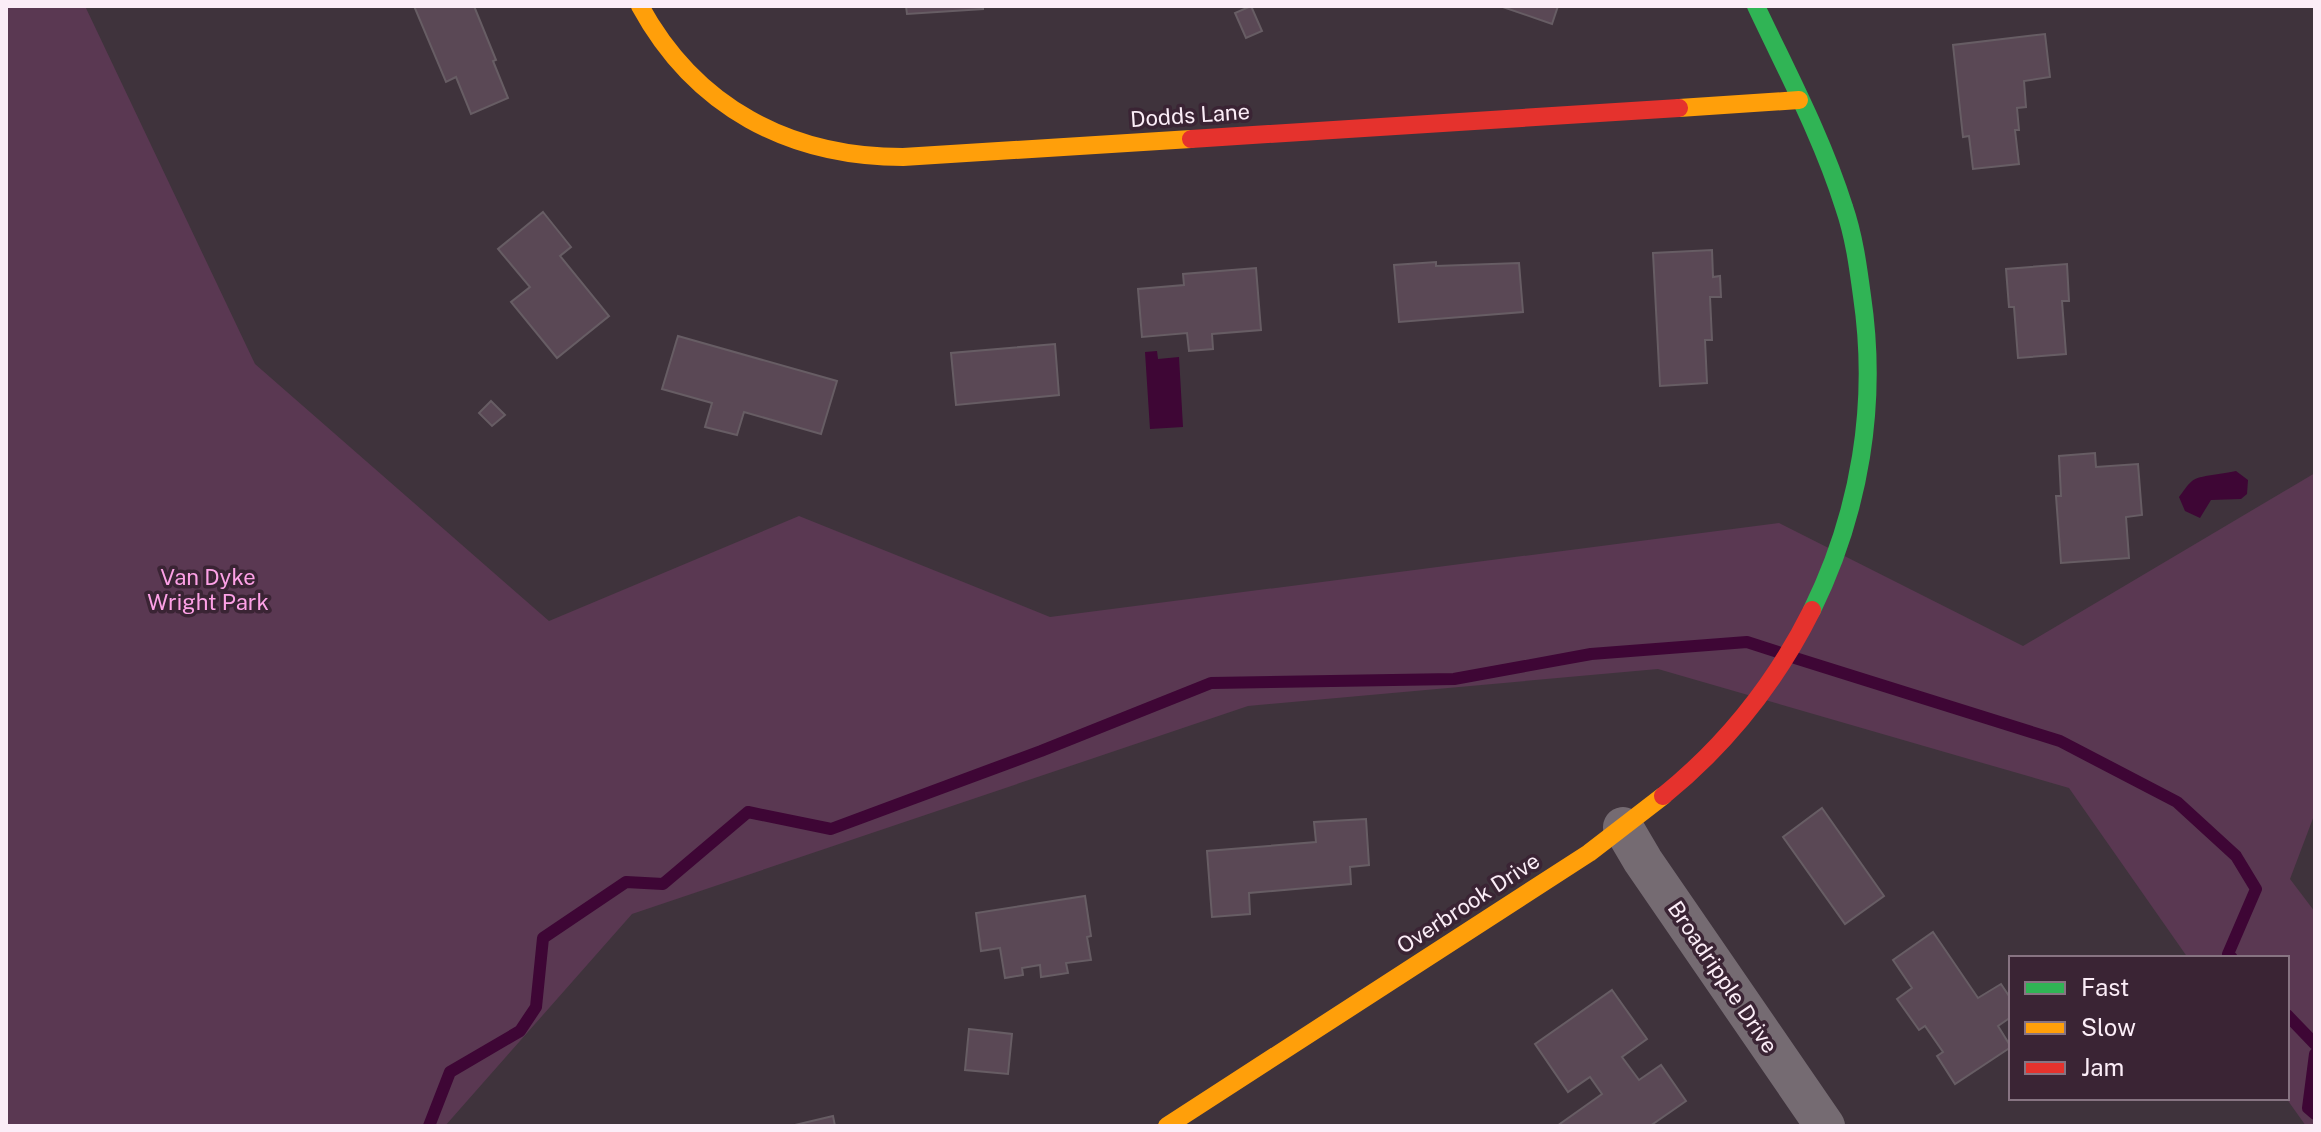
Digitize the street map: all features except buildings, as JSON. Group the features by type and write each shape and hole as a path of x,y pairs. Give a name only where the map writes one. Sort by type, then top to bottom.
{"street":[{"name":"Dodds Lane","path":"640,6 675,59 710,94 755,124 801,143 853,155 903,157 1799,100"},
{"name":"Overbrook Drive","path":"1167,1126 1589,853 1623,827 1696,768 1742,719 1782,665 1809,616 1832,567 1860,470 1868,403 1868,336 1858,260 1841,195 1756,6"},
{"name":"Broadripple Drive","path":"1623,827 1643,861 1825,1126"}],"green space":[{"name":"Van Dyke Wright Park","path":"6,6 85,6 255,364 549,621 799,516 1050,617 1779,523 2023,646 2315,473 2315,813 2290,879 2315,912 2315,1126 2306,1126 2287,1100 2289,956 2187,956 2069,788 1658,669 1248,706 632,914 445,1126 6,1126"}],"shaded area":[{"path":"1157,351 1158,359 1179,357 1183,427 1150,429 1145,352"},
{"path":"2236,471 2248,480 2247,494 2241,499 2211,500 2200,518 2185,511 2179,497 2192,481"}],"waterway":[{"path":"429,1126 450,1072 520,1031 536,1007 543,938 626,882 663,884 748,812 831,829 1041,751 1211,683 1454,679 1591,654 1747,642 1778,652"},
{"path":"1795,658 2060,741 2177,802 2236,856 2256,889 2228,954 2230,956"},
{"path":"2289,1017 2315,1044"},
{"path":"2315,1054 2308,1108 2315,1114"}],"traffic: fast":[{"path":"1756,6 1815,130 1844,207 1855,251 1866,336 1868,377 1861,457 1842,535 1812,610"}],"traffic: slow":[{"path":"640,6 662,41 688,72 717,98 749,119 784,136 822,148 861,155 903,157 1191,139"},
{"path":"1679,108 1799,100"},
{"path":"1167,1126 1589,853 1663,796"}],"traffic: jam":[{"path":"1191,139 1679,108"},
{"path":"1663,796 1708,756 1748,711 1798,637 1812,610"}]}
